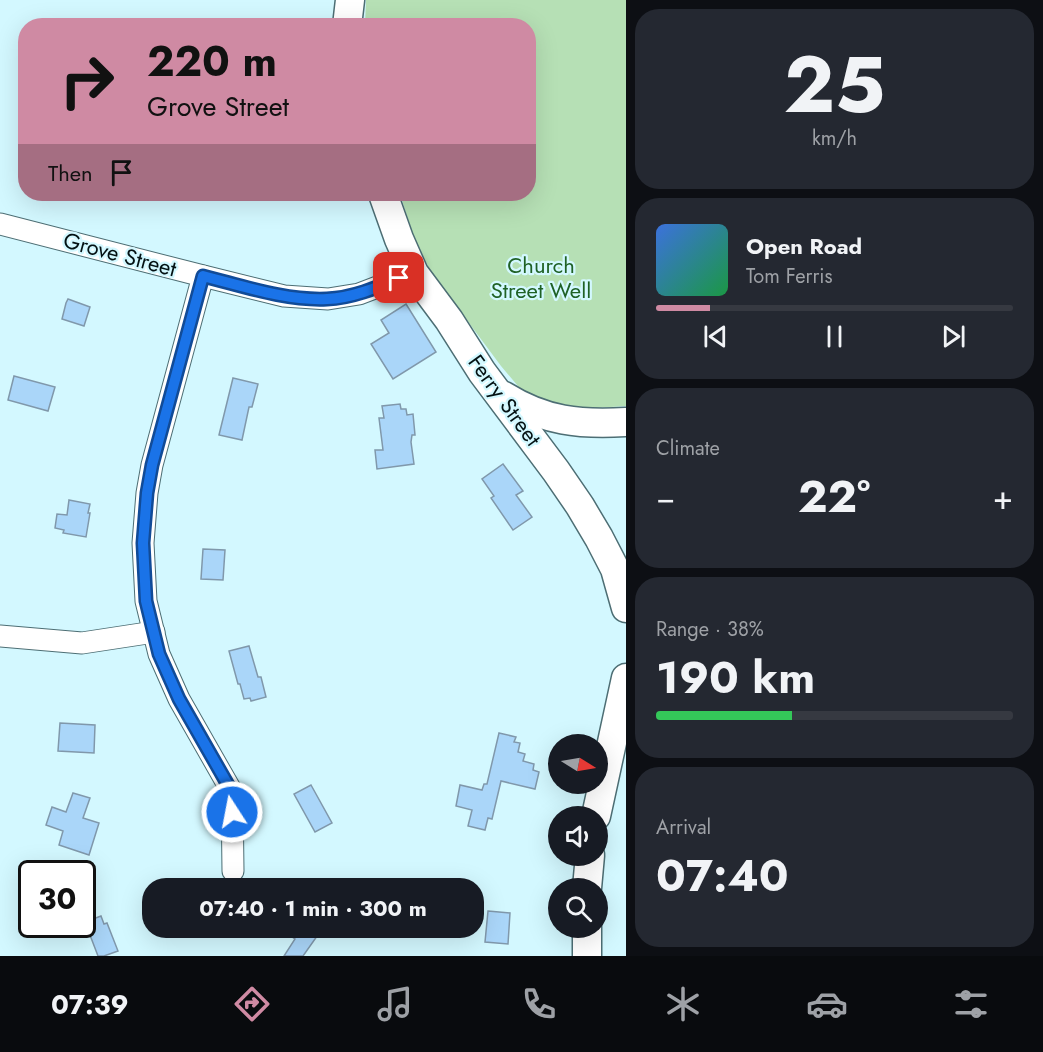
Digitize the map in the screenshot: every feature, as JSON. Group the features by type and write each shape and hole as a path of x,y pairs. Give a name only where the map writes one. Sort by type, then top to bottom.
{"street":[{"path":"348,18 350,0"},
{"name":"Ferry Street","path":"386,201 414,273 556,471 600,538 615,569 626,608"},
{"name":"Grove Street","path":"0,224 284,296 328,299 359,294 414,273"},
{"path":"203,276 160,432 147,493 143,543 146,601 159,654 179,699 232,792 233,871"},
{"path":"497,391 520,406 567,421 598,424 626,422"},
{"path":"0,636 82,643 154,632"},
{"path":"598,806 626,678"},
{"path":"587,938 587,956"}],"green space":[{"name":"Church Street Well","path":"366,0 626,0 626,406 581,409 549,405 523,392 431,272 414,238 402,201 536,201 536,18 365,18"}],"building":[{"path":"68,299 90,307 84,326 62,319"},
{"path":"406,304 436,352 393,379 371,344 389,333 381,320"},
{"path":"14,376 55,387 48,411 8,400"},
{"path":"233,378 258,384 252,407 249,407 242,440 219,435"},
{"path":"400,404 401,409 406,409 407,415 413,414 415,435 412,435 411,442 414,464 377,469 375,450 383,450 379,418 384,418 382,406"},
{"path":"503,464 523,491 516,495 532,517 513,530 491,498 494,496 482,479"},
{"path":"69,500 90,504 86,537 63,533 64,530 55,528 57,514 67,515"},
{"path":"203,549 225,550 223,580 201,579"},
{"path":"249,646 266,697 251,701 250,698 244,699 229,651"},
{"path":"60,723 95,725 94,753 58,751"},
{"path":"499,733 516,737 514,742 520,743 518,752 525,754 523,761 534,764 533,770 539,772 535,789 501,781 492,819 488,818 485,830 468,826 472,810 456,806 460,785 482,790 484,784 487,784"},
{"path":"311,785 332,823 315,832 294,794"},
{"path":"73,793 90,798 83,818 99,823 89,855 59,845 63,831 46,825 52,807 66,812"},
{"path":"488,911 510,913 508,944 485,942"},
{"path":"101,916 104,924 107,923 118,951 98,956 91,938 96,938 96,918"},
{"path":"294,938 316,938 303,956 284,956"}],"route":[{"path":"232,812 232,792 179,699 159,654 146,601 143,543 147,493 152,465 203,276 284,296 328,299 359,294 399,278"}]}
